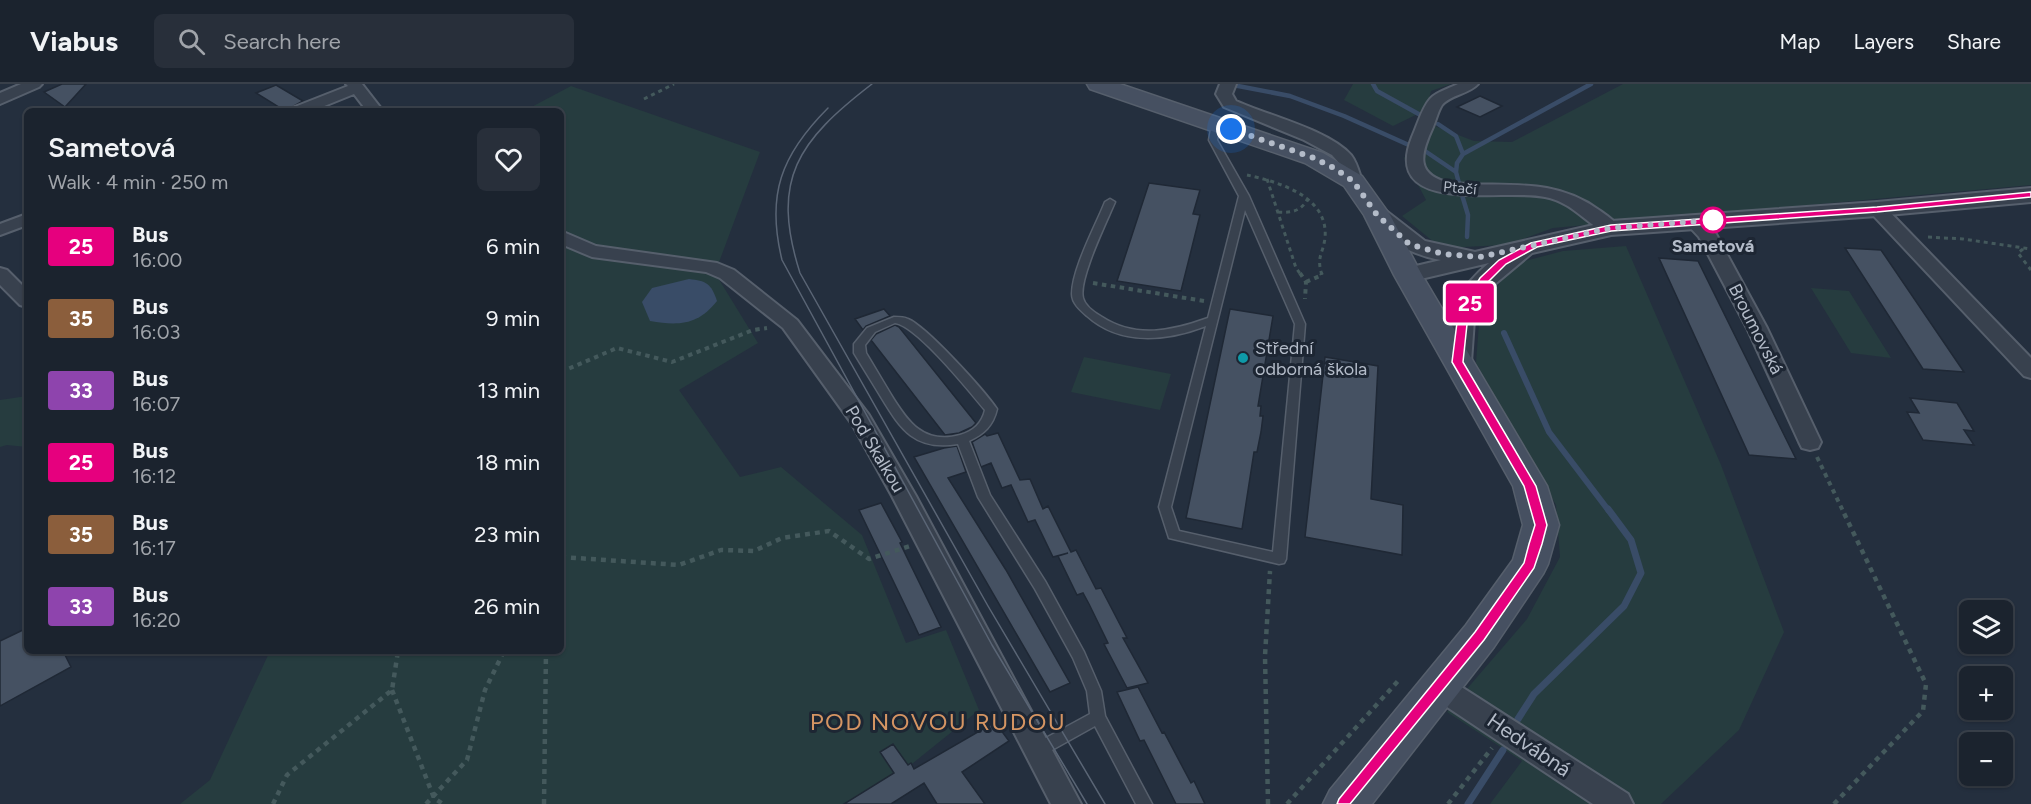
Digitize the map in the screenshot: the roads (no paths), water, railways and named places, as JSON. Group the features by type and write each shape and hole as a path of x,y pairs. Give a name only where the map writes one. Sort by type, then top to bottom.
{"main road":[{"path":"1098,84 1314,158 1353,181 1377,215 1408,275 1530,486 1541,525 1530,564 1480,636 1345,804"}],"street":[{"path":"0,99 34,84"},
{"path":"1228,84 1224,94 1230,104 1336,151 1345,157 1353,181"},
{"name":"Ptačí","path":"1470,84 1436,101 1416,152 1415,167 1419,175 1425,181 1442,187 1542,191 1578,202 1611,228"},
{"path":"305,108 355,86 373,108"},
{"path":"1408,275 1451,283 1482,268 1503,262 1534,245 1611,228 1877,209 2031,195"},
{"path":"1877,209 2031,371"},
{"path":"1377,215 1409,244 1482,268"},
{"path":"0,230 24,220"},
{"name":"Broumovská","path":"1693,221 1707,234 1757,328 1810,442"},
{"name":"Pod Skalkou","path":"564,238 592,251 710,267 727,274 790,324 861,420 928,541 1066,804"},
{"path":"1458,362 1463,315 1482,268"},
{"path":"0,274 24,299"},
{"name":"Hedvábná","path":"1439,687 1507,729 1617,804"}],"lane":[{"path":"1216,124 1213,140 1244,196 1300,324 1279,559 1174,535 1165,507 1244,196"},
{"path":"1110,202 1079,281 1077,297 1082,305 1103,324 1142,336 1169,334 1212,320"},
{"path":"894,320 904,321 918,331 978,393 991,409 991,416 985,425 962,439 946,441 926,439 911,431 902,422 858,344 871,330 894,320"},
{"path":"962,439 984,497 1040,585 1079,656 1094,691 1098,717 1144,804"},
{"path":"1038,750 1098,717"}],"water":[{"path":"689,279 704,282 710,287 717,301 710,309 687,322 650,321 642,302 652,288"}],"waterway":[{"path":"1373,84 1377,91 1424,117"},
{"path":"1463,154 1591,84"},
{"path":"1233,85 1290,96 1344,116 1411,146"},
{"path":"1438,124 1456,136 1463,154"},
{"path":"1425,151 1456,172"},
{"path":"1456,172 1457,163 1463,154"},
{"path":"1456,172 1460,187"},
{"path":"1462,195 1468,215 1467,237"},
{"path":"1504,333 1549,432 1609,511"},
{"path":"1518,719 1534,694 1624,606 1641,573 1631,540 1608,509"},
{"path":"1468,804 1503,750"}],"tram line":[{"path":"872,84 825,124 809,144 797,165 790,187 788,212 791,240 800,273 988,606 1105,804"},
{"path":"828,108 799,142 781,177 776,215 777,237 782,260 992,645 1087,804"}],"place":[{"name":"Sametová","path":"1713,220"},
{"name":"Střední odborná škola","path":"1243,358"}],"district":[{"name":"POD NOVOU RUDOU","path":"938,722"}]}
